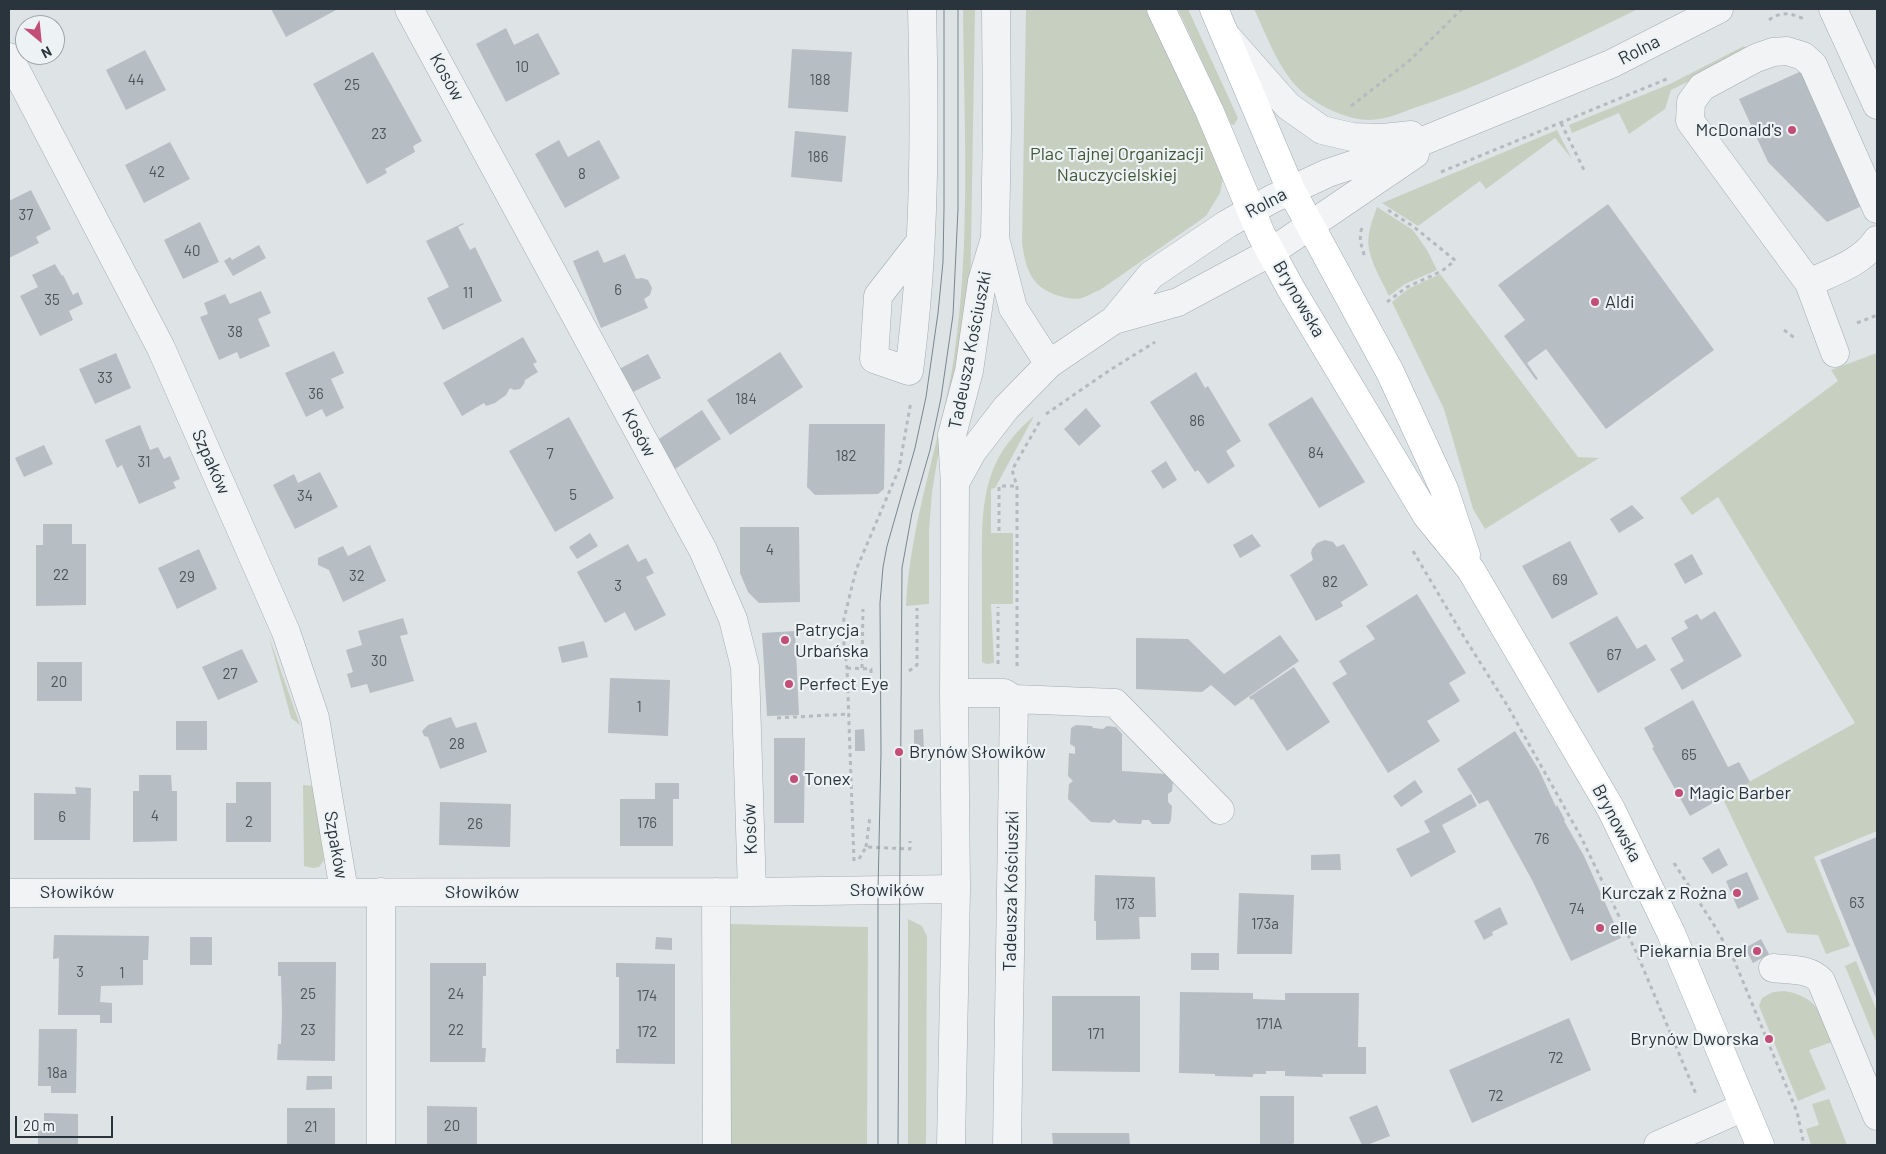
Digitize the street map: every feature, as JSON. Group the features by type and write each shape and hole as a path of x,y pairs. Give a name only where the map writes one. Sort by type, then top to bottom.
{"main road":[{"name":"Brynowska","path":"1161,9 1209,110 1251,212 1291,289 1427,516 1471,570 1610,809 1642,870 1675,942 1760,1145"},
{"name":"Brynowska","path":"1214,9 1291,190 1308,225 1336,270 1390,372 1444,490 1471,570"}],"street":[{"name":"Kosów","path":"409,9 702,550 734,619 745,667 752,892"},
{"path":"920,242 878,296 874,359 909,371 915,324 924,190 922,9"},
{"name":"Tadeusza Kościuszki","path":"951,1145 956,889 954,693 955,485 952,435 969,371 982,281 995,238 997,128 996,9"},
{"name":"Rolna","path":"955,485 977,445 1006,408 1049,364 1114,320 1151,275 1227,224 1291,190 1328,173 1418,144 1611,64 1719,9"},
{"path":"1834,9 1877,105"},
{"path":"1227,38 1288,106 1322,130 1352,137 1383,138 1447,132"},
{"path":"1835,353 1809,283 1690,121 1691,102 1702,87 1756,58 1773,52 1787,51 1803,56 1813,66 1877,209"},
{"name":"Szpaków","path":"9,58 161,348 286,632 314,718 344,891"},
{"name":"Rolna","path":"1114,320 1178,302 1271,252 1447,132"},
{"path":"995,238 1014,308 1049,364"},
{"path":"1809,283 1862,257 1877,240"},
{"path":"954,693 1004,692 1011,697 1115,703 1220,810"},
{"name":"Tadeusza Kościuszki","path":"1007,1145 1011,697"},
{"name":"Słowików","path":"9,893 344,891 752,892 956,889"},
{"path":"381,892 381,1145"},
{"path":"716,892 717,1145"},
{"path":"1773,968 1808,972 1816,975 1822,981 1877,1116"},
{"path":"1658,1145 1744,1107"}],"path":[{"path":"1343,109 1352,106 1409,61 1462,9"},
{"path":"1432,176 1603,106"},
{"path":"1561,123 1584,170"},
{"path":"1384,208 1414,227 1456,261"},
{"path":"1336,270 1365,259 1360,243 1360,233 1364,220"},
{"path":"1391,310 1386,302 1407,287 1442,271 1452,264"},
{"path":"1011,697 1017,668 1018,486 1012,470 1043,416 1156,341"},
{"path":"854,868 848,668 842,627 856,570 898,469 912,394 909,371"},
{"path":"999,531 1000,486 1018,486"},
{"path":"1411,547 1507,705 1581,836 1638,956 1708,1123"},
{"path":"998,607 998,662"},
{"path":"910,671 917,665 917,608"},
{"path":"862,668 863,609"},
{"path":"848,668 871,669 871,674"},
{"path":"746,719 849,714"},
{"path":"866,847 870,816"},
{"path":"1670,856 1714,924 1734,960 1797,1112 1804,1145"}],"green space":[{"path":"963,9 975,9 970,304 932,492 929,531 929,604 906,606 913,543 942,419 954,357 959,314 965,227"},
{"name":"Plac Tajnej Organizacji Nauczycielskiej","path":"1026,9 1149,9 1221,167 1223,178 1220,193 1206,216 1100,290 1079,299 1059,296 1042,288 1028,269 1022,243"},
{"path":"1178,9 1188,9 1238,118 1234,125 1231,124"},
{"path":"1254,9 1638,9 1531,61 1476,85 1395,115 1369,120 1350,117 1331,110 1313,100 1298,88 1278,60"},
{"path":"1744,46 1748,52 1671,90 1665,109 1629,134 1619,113 1572,133 1569,125 1670,84"},
{"path":"1557,130 1572,159 1555,138 1486,189 1480,181 1418,226 1382,203"},
{"path":"1377,207 1413,230 1427,250 1437,270 1405,284 1389,296 1370,255 1368,244 1369,233"},
{"path":"1440,274 1578,457 1599,458 1485,529 1473,509 1444,409 1392,302 1408,289"},
{"path":"1877,353 1877,831 1814,857 1850,946 1826,954 1818,935 1787,933 1722,797 1855,723 1718,497 1692,515 1680,498 1838,381 1831,370"},
{"path":"1034,416 995,488 991,489 991,533 1013,533 1013,604 991,604 994,663 987,664 982,662 982,545 987,489 996,463 1003,450 1017,432"},
{"path":"269,637 300,725 291,718"},
{"path":"303,785 313,786 324,860 319,867 313,868 304,866"},
{"path":"908,919 922,926 927,936 926,1145 908,1145"},
{"path":"730,924 868,927 867,1145 730,1145"},
{"path":"1856,961 1877,1011 1877,1044 1845,966"},
{"path":"1784,991 1804,997 1817,1008 1832,1042 1809,1050 1826,1089 1798,1101 1759,1006 1762,998 1773,992"},
{"path":"1829,1099 1847,1145 1811,1145 1806,1129 1819,1125 1812,1104"}],"building":[{"path":"271,9 338,9 286,37"},
{"path":"506,28 514,45 538,33 560,74 506,102 476,44"},
{"path":"792,49 852,52 848,112 788,108"},
{"path":"145,50 166,90 126,110 106,70"},
{"path":"373,52 422,141 413,146 415,152 385,169 387,173 367,184 313,84"},
{"name":"McDonald's","path":"1804,70 1864,205 1827,222 1768,162 1739,99"},
{"path":"795,131 846,136 842,182 791,177"},
{"path":"559,140 568,157 599,140 620,178 565,208 535,154"},
{"path":"170,142 190,179 144,203 125,165"},
{"path":"31,190 51,229 36,237 39,243 9,258 9,201"},
{"name":"Aldi","path":"1608,204 1714,350 1606,429 1546,349 1527,363 1538,379 1536,380 1504,336 1525,320 1498,285"},
{"path":"200,222 219,262 183,279 164,240"},
{"path":"463,223 458,227 470,250 475,247 502,301 443,330 427,298 449,287 426,241"},
{"path":"259,245 266,258 233,276 224,261 230,257 232,260"},
{"path":"598,250 604,263 625,254 636,279 648,280 652,288 650,295 644,299 648,308 601,328 573,261"},
{"path":"55,264 73,295 78,292 83,304 69,311 73,320 40,336 20,296 38,287 32,275"},
{"path":"261,291 271,313 258,319 270,346 240,359 237,352 219,360 200,317 208,314 204,303 225,294 230,304"},
{"path":"523,337 537,362 533,364 538,372 525,380 520,389 514,390 510,388 506,395 495,403 486,406 484,403 462,416 443,383"},
{"path":"334,351 344,373 331,379 344,408 326,417 322,409 306,417 285,373"},
{"path":"780,352 803,387 730,435 707,400"},
{"path":"116,353 131,388 95,404 79,369"},
{"path":"648,354 661,378 629,394 617,370"},
{"path":"1196,372 1205,388 1208,386 1241,441 1226,451 1235,466 1208,484 1198,470 1195,472 1150,402"},
{"path":"1312,397 1365,482 1319,508 1268,424"},
{"path":"1086,408 1101,426 1079,446 1064,429"},
{"path":"702,410 721,439 672,471 653,443"},
{"path":"569,417 614,498 555,532 509,451"},
{"path":"809,424 885,424 884,489 878,494 815,495 807,487"},
{"path":"140,425 150,450 158,447 164,459 170,456 180,479 173,482 176,488 139,504 122,465 117,468 105,440"},
{"path":"44,445 53,464 24,477 15,458"},
{"path":"1166,461 1177,480 1163,489 1151,471"},
{"path":"320,472 338,507 295,529 273,485 294,474 298,483"},
{"path":"1632,505 1644,518 1619,533 1610,519"},
{"path":"43,524 72,524 72,544 86,544 86,605 36,606 36,545 43,545"},
{"path":"740,527 799,527 800,602 759,603 748,592 740,573"},
{"path":"590,533 598,546 577,559 569,547"},
{"path":"1252,534 1261,546 1240,558 1233,545"},
{"path":"1325,540 1333,542 1337,547 1344,544 1368,585 1341,602 1343,606 1316,621 1290,575 1313,560 1312,549 1317,543"},
{"path":"1570,541 1598,594 1552,619 1522,566"},
{"path":"628,544 638,562 646,558 654,573 646,577 666,615 635,631 625,612 605,623 577,572"},
{"path":"370,545 386,581 343,602 329,570 318,565 318,558 343,546 348,556"},
{"path":"199,549 217,589 177,609 158,568"},
{"path":"1692,554 1703,574 1685,584 1674,564"},
{"path":"1417,594 1466,673 1449,683 1460,701 1427,721 1440,741 1388,773 1332,683 1347,674 1339,661 1375,639 1366,626"},
{"path":"1715,611 1742,656 1682,690 1670,669 1684,661 1671,638 1688,628 1684,621 1697,614 1701,620"},
{"path":"1617,616 1637,649 1646,644 1656,660 1598,693 1569,643"},
{"path":"403,618 408,634 400,636 414,681 370,693 367,684 351,688 347,674 353,672 346,650 362,645 358,631"},
{"path":"795,631 799,715 767,716 762,633"},
{"path":"1280,635 1299,661 1235,706 1211,685 1202,692 1136,689 1136,638 1188,639 1224,674"},
{"path":"584,641 588,657 562,663 558,647"},
{"path":"242,649 258,682 218,700 202,667"},
{"path":"37,662 82,662 82,701 37,701"},
{"path":"1294,667 1330,722 1287,751 1253,699 1251,700 1249,697"},
{"path":"610,678 670,680 668,736 608,733"},
{"path":"1693,700 1728,767 1739,762 1750,782 1690,816 1652,748 1654,747 1644,728"},
{"path":"451,717 456,728 476,722 487,752 440,769 428,737 424,736 422,731 428,725"},
{"path":"176,721 207,721 207,750 176,750"},
{"path":"1076,725 1103,729 1107,726 1116,727 1122,734 1122,771 1166,774 1173,781 1172,791 1168,794 1168,802 1172,806 1169,824 1152,824 1149,820 1142,820 1141,824 1118,823 1114,819 1110,823 1091,822 1068,799 1069,784 1073,781 1068,776 1069,753 1075,754 1075,747 1070,744 1071,728"},
{"path":"864,729 865,751 855,751 855,730"},
{"path":"923,729 924,751 914,752 914,730"},
{"path":"1515,731 1539,770 1556,807 1557,805 1584,856 1621,938 1571,961 1532,880 1488,800 1479,804 1457,769"},
{"path":"774,738 805,738 804,823 774,823"},
{"path":"139,775 171,775 172,791 177,791 177,841 133,842 133,791 139,791"},
{"path":"1415,780 1423,792 1401,807 1393,796"},
{"path":"236,782 271,782 271,842 226,842 226,803 236,803"},
{"path":"655,783 679,783 679,799 673,799 673,846 620,846 620,799 655,799"},
{"path":"75,787 91,788 90,840 34,840 34,793 76,794"},
{"path":"1471,794 1477,806 1442,825 1456,852 1411,877 1396,849 1430,832 1424,821"},
{"path":"440,802 511,804 510,847 439,845"},
{"path":"1877,837 1877,1000 1820,860"},
{"path":"1719,848 1728,865 1712,874 1702,858"},
{"path":"1340,854 1341,870 1311,870 1311,855"},
{"path":"1747,872 1759,899 1738,909 1726,881"},
{"path":"1095,875 1155,877 1156,917 1139,917 1140,939 1096,940 1096,921 1094,921"},
{"path":"1239,893 1294,895 1292,954 1237,954"},
{"path":"1500,907 1508,924 1492,932 1493,935 1484,940 1474,921"},
{"path":"54,935 149,936 148,960 143,960 143,985 101,986 100,1002 112,1003 112,1023 100,1023 100,1015 58,1015 59,958 53,959"},
{"path":"190,937 212,937 212,965 190,965"},
{"path":"656,937 672,938 672,950 655,949"},
{"name":"Piekarnia Brel","path":"1761,939 1769,954 1753,963 1745,948"},
{"path":"1191,953 1219,953 1219,970 1191,970"},
{"path":"278,962 336,962 335,1061 277,1060 278,1044 281,1044 282,1013 281,976 278,976"},
{"path":"430,963 486,963 486,976 483,976 482,1048 486,1048 485,1062 430,1062"},
{"path":"616,963 675,964 675,1064 616,1063 616,1049 619,1049 619,977 616,977"},
{"path":"1180,992 1253,993 1253,999 1285,1000 1285,993 1359,993 1358,1047 1366,1047 1366,1074 1322,1074 1323,1077 1285,1076 1285,1071 1266,1071 1266,1074 1253,1074 1253,1077 1179,1073"},
{"path":"1052,996 1140,996 1140,1072 1052,1071"},
{"path":"1569,1018 1591,1070 1472,1123 1449,1070"},
{"path":"39,1029 77,1029 76,1093 51,1093 51,1086 38,1086"},
{"path":"307,1076 332,1076 332,1089 306,1090"},
{"path":"1260,1096 1294,1096 1294,1143 1291,1145 1260,1145"},
{"path":"1377,1105 1390,1136 1367,1145 1362,1145 1349,1117"},
{"path":"427,1106 477,1107 477,1145 427,1145"},
{"path":"287,1108 335,1108 335,1145 287,1145"},
{"path":"44,1113 78,1114 78,1145 38,1145 38,1131 44,1130"},
{"path":"1052,1133 1129,1133 1130,1145 1053,1145"}],"tram line":[{"path":"878,1145 878,890 881,753 880,603 887,546 915,448 926,397 938,313 943,262 944,9"},
{"path":"898,1145 902,568 912,513 930,450 941,398 953,315 958,209 958,9"}],"place":[{"name":"McDonald's","path":"1792,130"},
{"name":"Aldi","path":"1595,302"},
{"name":"Patrycja Urbańska","path":"785,640"},
{"name":"Perfect Eye","path":"789,684"},
{"name":"Brynów Słowików","path":"899,752"},
{"name":"Tonex","path":"794,779"},
{"name":"Magic Barber","path":"1679,793"},
{"name":"Kurczak z Rożna","path":"1737,893"},
{"name":"elle","path":"1600,928"},
{"name":"Piekarnia Brel","path":"1757,951"},
{"name":"Brynów Dworska","path":"1769,1039"}]}
